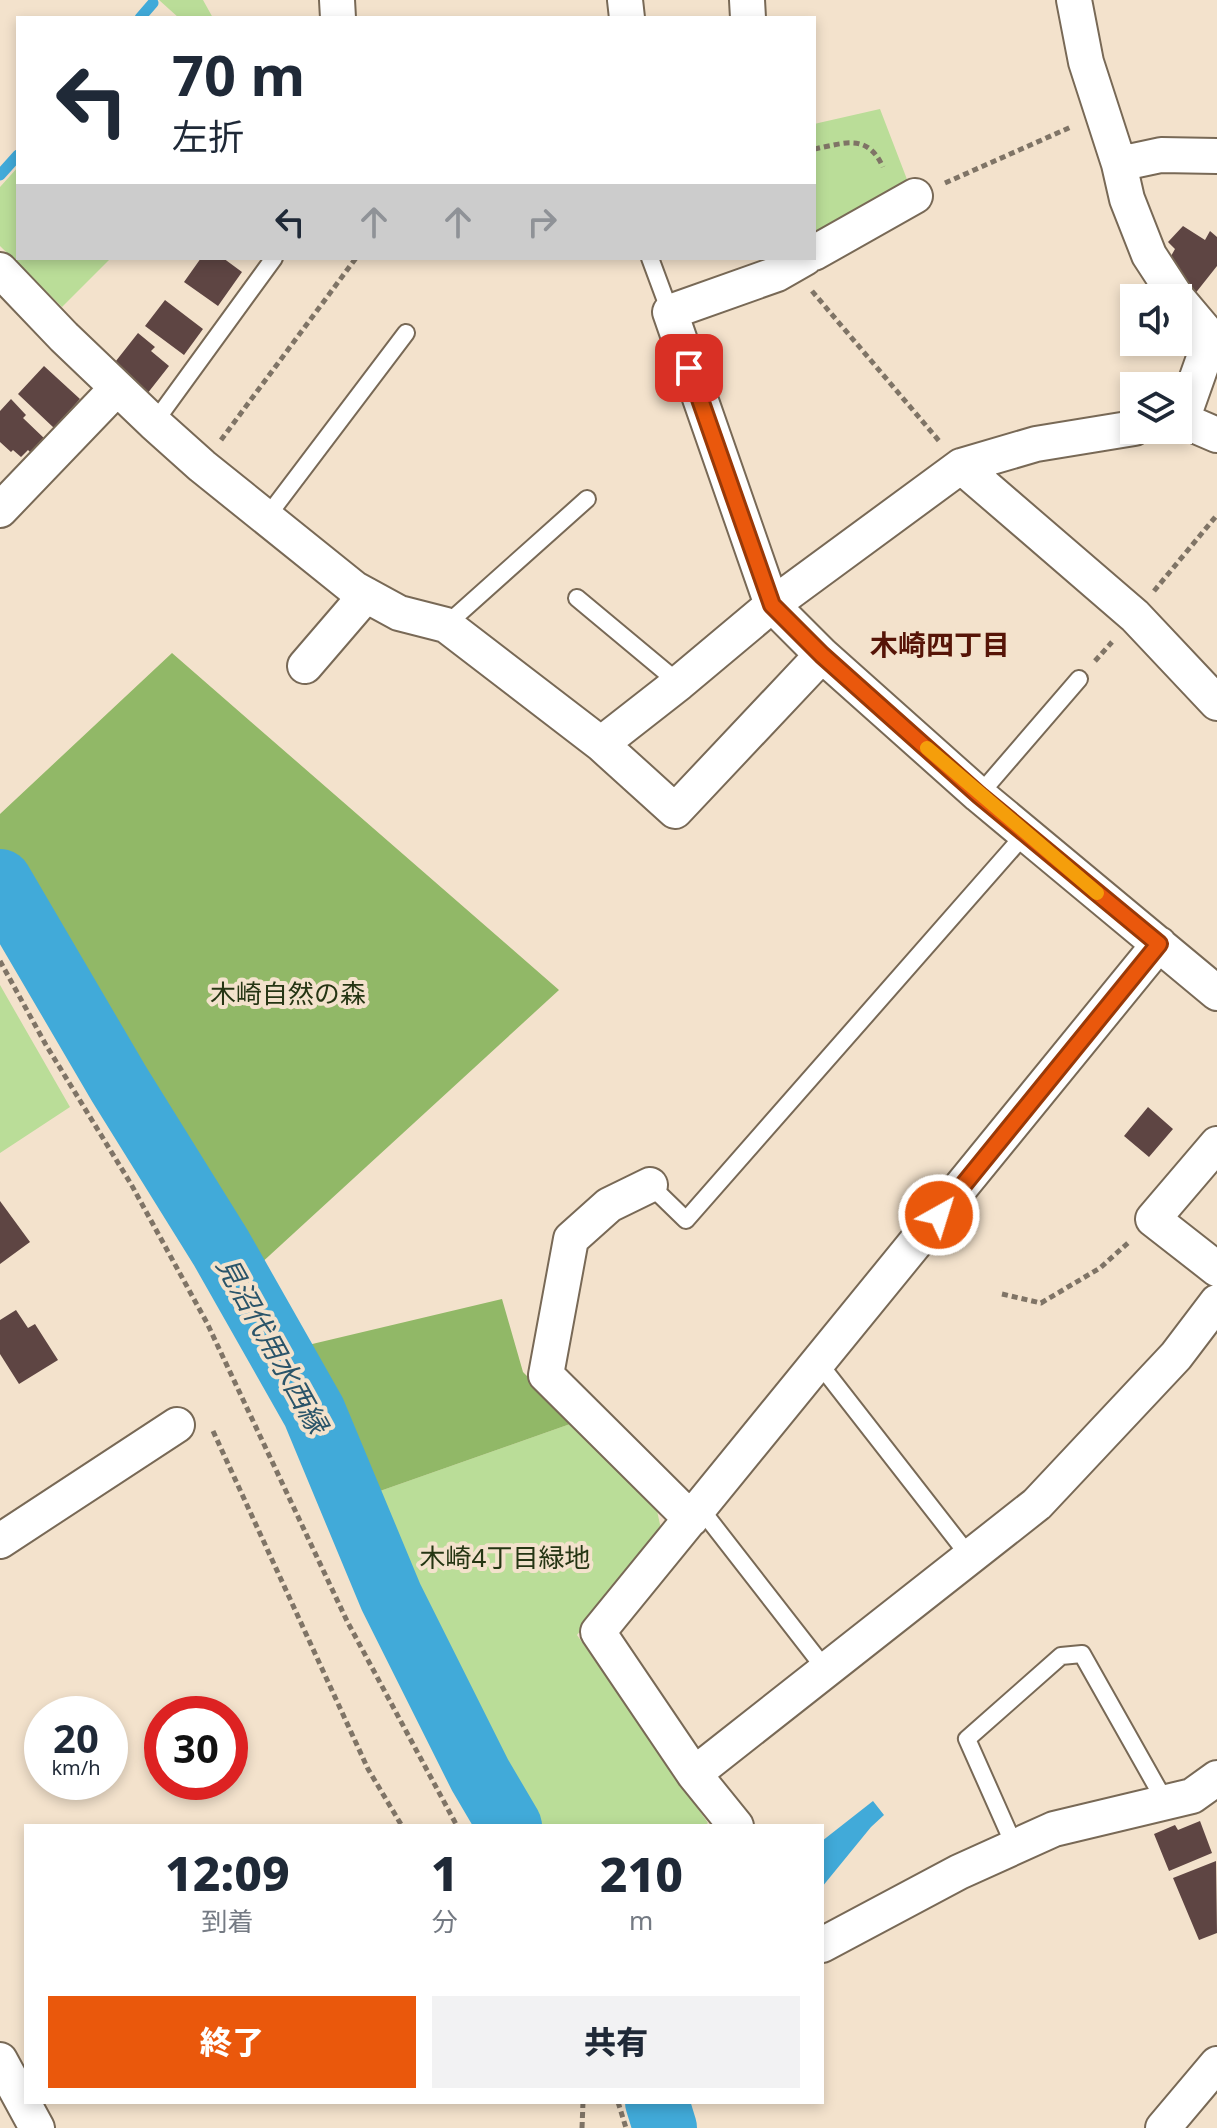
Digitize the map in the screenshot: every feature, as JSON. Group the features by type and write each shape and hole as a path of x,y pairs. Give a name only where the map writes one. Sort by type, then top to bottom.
{"street":[{"path":"1074,0 1086,62 1127,199 1149,255 1169,284"},
{"path":"1119,164 1161,155 1217,156"},
{"path":"816,252 915,196"},
{"path":"801,260 777,274 670,312 772,605 822,655 979,795 1217,993"},
{"path":"0,270 154,423 266,518 366,595 399,613 446,625 601,744 675,811 822,655"},
{"path":"1192,315 1211,338 1192,389"},
{"path":"0,510 117,388"},
{"path":"1192,426 1217,435"},
{"path":"601,744 772,605 961,466 1036,444 1120,430"},
{"path":"961,466 1135,616 1217,703"},
{"path":"305,666 366,595"},
{"path":"734,1824 694,1774 598,1632 1159,944"},
{"path":"1217,1144 1153,1219 1217,1269"},
{"path":"650,1185 609,1205 571,1239 546,1375 695,1513"},
{"path":"694,1774 1037,1504 1176,1356 1217,1302"},
{"path":"0,1541 177,1425"},
{"path":"824,1939 1054,1829 1192,1796 1217,1778"},
{"path":"0,2060 37,2128"},
{"path":"1163,2128 1217,2064"}],"lane":[{"path":"154,423 273,260"},
{"path":"651,260 670,312"},
{"path":"266,518 406,333"},
{"path":"446,625 587,499"},
{"path":"577,598 679,683"},
{"path":"979,795 1079,679"},
{"path":"650,1185 686,1220 1025,834"},
{"path":"818,1362 970,1557"},
{"path":"695,1513 826,1670"},
{"path":"1015,1847 967,1739 1061,1656 1082,1654 1166,1803"}],"path":[{"path":"915,196 1102,113"},
{"path":"816,149 859,142 875,150 883,167"},
{"path":"219,443 355,260"},
{"path":"804,260 961,466"},
{"path":"0,961 46,1045 131,1184 207,1323 347,1621 456,1824"},
{"path":"1002,1294 1041,1303 1100,1268 1153,1219"},
{"path":"177,1425 210,1426 368,1769 401,1824"},
{"path":"582,2128 583,2104"},
{"path":"619,2104 626,2128"}],"green space":[{"path":"159,0 203,0 212,16 177,16"},
{"path":"880,109 908,182 816,234 816,124"},
{"path":"16,169 16,260 109,260 62,307 0,246 0,187"},
{"name":"木崎自然の森","path":"172,653 559,990 258,1266 308,1345 502,1299 523,1372 573,1423 363,1497 314,1386 104,1038 0,851 0,814"},
{"path":"0,985 70,1107 0,1153"},
{"name":"木崎4丁目緑地","path":"573,1423 656,1506 661,1529 577,1635 708,1823 522,1824 440,1679 363,1497"}],"water":[{"path":"873,1801 884,1815 824,1885 824,1839"}],"building":[{"path":"1183,226 1205,240 1210,231 1217,237 1217,266 1194,295 1192,284 1188,284 1171,256 1175,249 1168,242"},
{"path":"200,260 226,260 242,272 218,306 184,282"},
{"path":"165,300 203,329 184,355 145,326"},
{"path":"138,333 155,347 151,351 169,366 147,394 112,366"},
{"path":"44,366 80,399 54,428 18,394"},
{"path":"11,399 26,415 23,418 46,440 32,454 28,450 21,457 0,442 0,411"},
{"path":"1148,1107 1173,1129 1149,1157 1124,1136"},
{"path":"0,1201 30,1242 0,1264"},
{"path":"16,1310 28,1328 35,1324 58,1360 19,1384 0,1354 0,1320"},
{"path":"1200,1821 1212,1853 1169,1871 1154,1834 1175,1825 1178,1830"},
{"path":"1216,1861 1217,1933 1199,1940 1173,1878"}],"waterway":[{"path":"142,16 153,3"},
{"path":"0,175 16,157"},
{"name":"見沼代用水西縁","path":"0,881 119,1084 221,1248 314,1412 391,1597 480,1775 509,1824"},
{"name":"見沼代用水西縁","path":"658,2104 665,2128"}],"slow traffic":[{"path":"927,748 1097,893"}],"district":[{"name":"木崎四丁目","path":"940,645"}],"route":[{"path":"689,368 772,605 822,655 979,795 1159,944 939,1215"}]}
